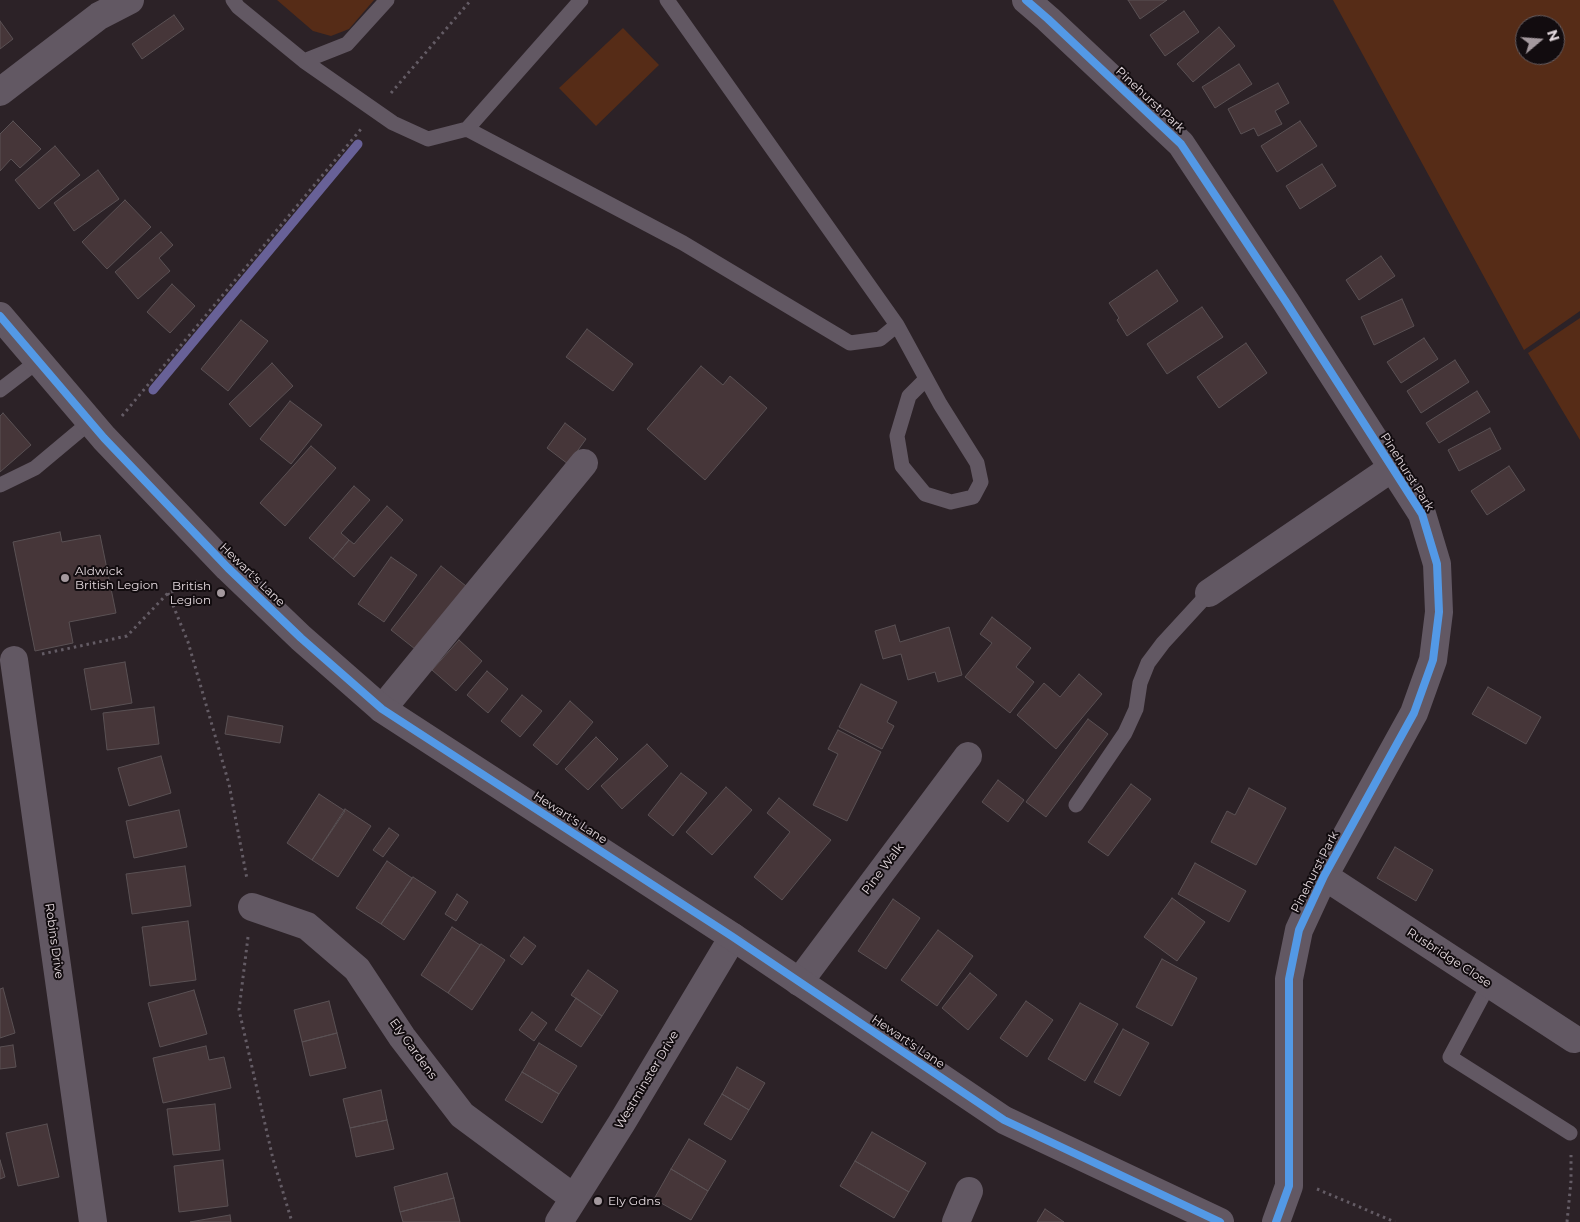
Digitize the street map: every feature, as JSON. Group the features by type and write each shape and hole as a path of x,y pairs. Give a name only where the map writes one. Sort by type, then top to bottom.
{"street":[{"path":"0,92 99,16 130,0"},
{"name":"Pinehurst Park","path":"1026,0 1181,144 1286,302 1422,514 1437,564 1439,612 1433,660 1414,713 1324,876 1299,930 1289,979 1289,1186 1276,1222"},
{"name":"Hewart's Lane","path":"0,316 97,430 228,568 301,638 382,708 732,936 1004,1120 1220,1222"},
{"path":"382,708 584,463"},
{"path":"1209,593 1392,468"},
{"name":"Robins Drive","path":"14,660 93,1222"},
{"name":"Pine Walk","path":"799,982 968,756"},
{"name":"Rusbridge Close","path":"1324,876 1574,1038"},
{"name":"Ely Gardens","path":"252,907 308,926 357,969 402,1037 462,1116 574,1198"},
{"name":"Westminster Drive","path":"559,1222 622,1124 732,936"},
{"path":"956,1222 969,1191"}],"lane":[{"path":"233,0 238,7 304,61 393,123 428,138 467,129 582,0"},
{"path":"304,61 347,44 387,0"},
{"path":"667,0 898,325 926,379 977,463 981,482 973,497 951,502 925,494 902,466 897,436 909,396 926,379"},
{"path":"467,129 683,243 850,342 880,339 898,325"},
{"path":"0,390 38,361"},
{"path":"0,485 34,468 97,430"},
{"path":"1076,805 1125,733 1136,709 1140,683 1148,663 1163,643 1209,593"},
{"path":"1489,984 1450,1057 1570,1133"}],"path":[{"path":"97,430 471,0"},
{"path":"14,660 127,636 168,593 228,568"},
{"path":"1567,1222 1571,1181 1570,1133"},
{"path":"1289,1186 1315,1188 1395,1222"}],"shaded area":[{"path":"277,0 374,0 349,29 331,36 313,31"},
{"path":"1333,0 1580,0 1580,311 1524,350"},
{"path":"623,28 659,65 596,126 559,88"},
{"path":"1580,318 1580,440 1528,353"}],"building":[{"path":"1128,0 1167,0 1140,19"},
{"path":"1184,11 1199,32 1165,56 1150,35"},
{"path":"174,15 184,29 142,59 132,44"},
{"path":"0,21 13,39 0,49"},
{"path":"1219,27 1235,46 1193,82 1177,64"},
{"path":"1239,64 1252,84 1215,108 1202,87"},
{"path":"1278,83 1289,103 1275,111 1282,124 1258,136 1254,128 1241,134 1228,109"},
{"path":"13,121 41,149 20,168 11,159 0,171 0,134"},
{"path":"1300,121 1317,146 1277,172 1261,146"},
{"path":"55,146 80,175 39,209 15,180"},
{"path":"1322,164 1336,186 1300,209 1286,186"},
{"path":"98,170 119,199 74,231 54,203"},
{"path":"125,200 151,227 107,269 82,242"},
{"path":"161,232 173,245 159,258 170,271 138,299 115,272"},
{"path":"1381,256 1395,276 1359,300 1346,280"},
{"path":"1157,270 1178,301 1127,336 1117,320 1119,318 1109,303"},
{"path":"172,284 195,306 170,333 147,312"},
{"path":"1402,299 1414,326 1374,345 1361,317"},
{"path":"1202,307 1223,337 1167,374 1147,344"},
{"path":"241,320 268,341 228,391 201,369"},
{"path":"587,329 633,364 613,391 566,357"},
{"path":"1424,338 1438,359 1401,383 1387,362"},
{"path":"1246,343 1267,373 1219,408 1197,377"},
{"path":"1455,360 1469,382 1421,413 1407,391"},
{"path":"272,363 293,386 250,427 229,404"},
{"path":"701,366 723,385 730,376 767,408 705,480 647,429"},
{"path":"1477,391 1490,412 1439,443 1426,423"},
{"path":"290,401 322,425 291,464 260,439"},
{"path":"3,413 31,445 0,472 0,416"},
{"path":"565,423 586,439 568,464 547,448"},
{"path":"1490,428 1501,449 1459,471 1448,450"},
{"path":"311,446 336,468 285,526 260,503"},
{"path":"1509,466 1525,490 1487,515 1471,491"},
{"path":"354,486 370,500 341,533 349,540 333,559 309,538"},
{"path":"387,506 403,520 354,577 333,559 349,540 354,544"},
{"name":"Aldwick British Legion","path":"60,532 62,542 100,535 116,613 69,622 73,643 35,651 13,542"},
{"path":"391,557 417,575 384,622 358,604"},
{"path":"441,566 466,586 415,649 391,630"},
{"path":"992,617 1031,648 1016,667 1034,682 1010,713 965,677 992,643 980,634"},
{"path":"895,625 900,642 949,627 962,675 938,682 935,672 908,680 901,654 883,659 875,631"},
{"path":"459,640 482,661 456,691 432,670"},
{"path":"125,662 132,703 91,710 84,669"},
{"path":"487,671 508,689 488,713 467,695"},
{"path":"1079,674 1102,694 1056,749 1017,715 1044,683 1060,697"},
{"path":"861,684 897,702 887,722 894,726 882,749 839,727"},
{"path":"1488,687 1541,717 1526,744 1472,714"},
{"path":"522,695 542,711 520,737 501,721"},
{"path":"570,701 593,722 557,765 533,745"},
{"path":"154,707 159,744 107,750 103,713"},
{"path":"228,716 283,726 280,743 225,734"},
{"path":"1088,719 1108,734 1046,817 1026,802"},
{"path":"838,730 881,752 847,821 813,805 838,754 828,749"},
{"path":"596,737 618,759 588,790 565,769"},
{"path":"647,744 668,766 622,809 601,786"},
{"path":"161,756 171,793 129,806 118,768"},
{"path":"681,773 707,793 673,836 648,815"},
{"path":"998,780 1024,800 1008,822 982,802"},
{"path":"1131,784 1151,799 1108,856 1088,842"},
{"path":"726,787 752,810 712,855 686,832"},
{"path":"1249,788 1286,808 1256,865 1211,842 1227,811 1235,815"},
{"path":"319,794 345,811 312,860 287,843"},
{"path":"779,798 831,840 782,900 754,877 790,832 767,813"},
{"path":"345,809 371,826 338,877 312,860"},
{"path":"179,810 187,847 134,858 126,821"},
{"path":"389,828 399,835 383,857 373,850"},
{"path":"1395,847 1433,870 1416,901 1377,878"},
{"path":"387,861 412,878 381,924 356,908"},
{"path":"1195,863 1246,891 1229,922 1178,894"},
{"path":"185,866 191,906 132,914 126,874"},
{"path":"413,877 436,892 404,940 381,924"},
{"path":"457,894 468,902 456,921 445,914"},
{"path":"1172,898 1205,922 1177,961 1144,937"},
{"path":"893,899 920,918 886,969 858,951"},
{"path":"188,921 196,980 150,986 142,927"},
{"path":"452,927 480,945 448,993 421,975"},
{"path":"938,930 973,956 937,1006 901,980"},
{"path":"524,937 536,946 522,965 510,956"},
{"path":"481,944 505,960 472,1010 448,993"},
{"path":"1162,959 1197,978 1172,1026 1136,1007"},
{"path":"588,970 618,991 602,1016 571,995"},
{"path":"970,973 997,995 968,1030 942,1008"},
{"path":"3,988 15,1033 0,1038 0,989"},
{"path":"194,990 207,1034 160,1047 148,1003"},
{"path":"576,998 602,1016 581,1047 555,1030"},
{"path":"329,1001 337,1033 302,1042 294,1010"},
{"path":"1026,1001 1053,1020 1027,1057 1000,1038"},
{"path":"1080,1003 1118,1024 1085,1081 1048,1059"},
{"path":"532,1012 547,1023 534,1041 519,1030"},
{"path":"1123,1029 1149,1043 1120,1096 1094,1082"},
{"path":"337,1033 346,1068 310,1076 302,1042"},
{"path":"539,1043 577,1066 559,1094 522,1072"},
{"path":"13,1045 16,1067 0,1069 0,1047"},
{"path":"206,1046 209,1060 224,1057 231,1088 163,1103 153,1058"},
{"path":"737,1067 765,1083 749,1110 722,1094"},
{"path":"522,1072 559,1094 542,1123 505,1100"},
{"path":"381,1090 387,1120 350,1128 343,1099"},
{"path":"722,1094 749,1110 731,1140 704,1124"},
{"path":"215,1104 220,1150 173,1155 167,1109"},
{"path":"387,1120 394,1149 356,1157 350,1128"},
{"path":"47,1124 59,1177 18,1186 6,1133"},
{"path":"872,1132 926,1163 909,1192 855,1161"},
{"path":"689,1139 726,1161 708,1191 671,1169"},
{"path":"0,1160 5,1177 0,1179"},
{"path":"223,1160 228,1206 179,1212 174,1166"},
{"path":"855,1161 909,1192 894,1218 840,1186"},
{"path":"671,1169 708,1191 691,1220 654,1199"},
{"path":"447,1173 454,1198 400,1212 394,1187"},
{"path":"454,1198 460,1222 403,1222 400,1212"},
{"path":"1045,1209 1064,1222 1037,1222"},
{"path":"230,1215 231,1222 190,1222"}],"waterway":[{"path":"153,390 358,144"}],"cycle path":[{"path":"1026,0 1181,144 1286,302 1422,514 1437,564 1439,612 1433,660 1414,713 1324,876 1299,930 1289,979 1289,1186 1276,1222"},
{"path":"0,316 104,438 228,568 301,638 382,709 733,937 1004,1120 1220,1222"}],"place":[{"name":"Aldwick British Legion","path":"65,578"},
{"name":"British Legion","path":"221,593"},
{"name":"Ely Gdns","path":"598,1201"}]}
